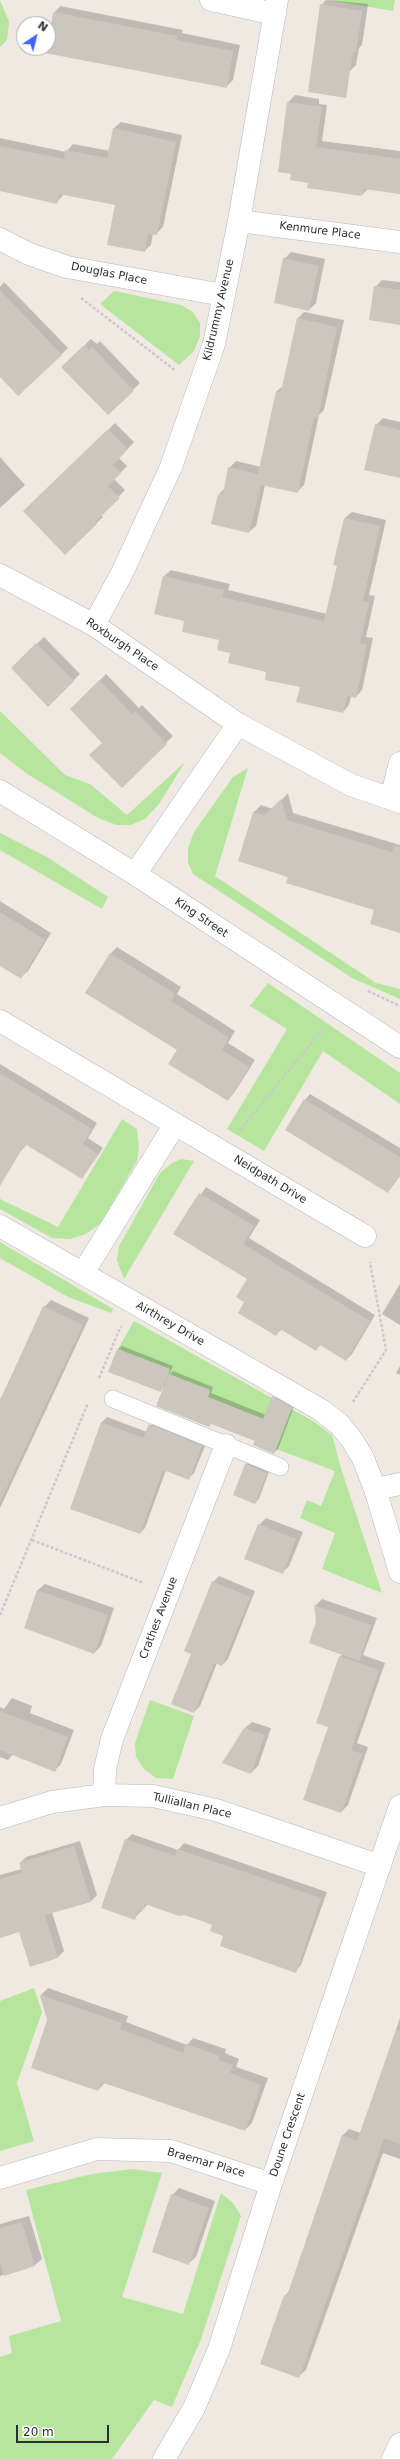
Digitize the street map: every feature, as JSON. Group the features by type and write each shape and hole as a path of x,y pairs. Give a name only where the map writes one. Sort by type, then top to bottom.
{"street":[{"path":"211,0 276,7"},
{"name":"Kildrummy Avenue","path":"94,625 122,573 171,467 214,344 239,221 276,7"},
{"name":"Kenmure Place","path":"239,221 400,242"},
{"name":"Douglas Place","path":"0,239 29,254 68,267 223,296"},
{"name":"Roxburgh Place","path":"0,575 94,625 238,724 351,785 396,801"},
{"path":"135,874 238,724"},
{"path":"396,801 400,763"},
{"name":"King Street","path":"0,791 135,874 400,1047"},
{"name":"Neidpath Drive","path":"0,1021 365,1236"},
{"path":"83,1273 175,1124"},
{"name":"Airthrey Drive","path":"0,1226 321,1410 339,1424"},
{"path":"339,1424 352,1440 363,1458 375,1489 400,1572"},
{"name":"Crathes Avenue","path":"104,1795 105,1769 112,1739 226,1445"},
{"path":"375,1489 400,1484"},
{"name":"Tulliallan Place","path":"0,1818 52,1802 104,1795 153,1796 216,1810 380,1866"},
{"name":"Doune Crescent","path":"164,2459 194,2408 219,2350 271,2184 400,1806"},
{"name":"Braemar Place","path":"0,2178 97,2149 171,2151 271,2184"},
{"path":"393,2459 400,2444"}],"lane":[{"path":"114,1399 280,1467"}],"path":[{"path":"68,267 72,292 199,389"},
{"path":"222,1152 323,1030 337,1007"},
{"path":"339,1424 386,1350 365,1236"},
{"path":"96,1384 132,1302"},
{"path":"0,1615 90,1398"},
{"path":"32,1540 169,1592"}],"green space":[{"path":"0,0 9,22 7,40 0,47"},
{"path":"328,0 395,0 393,11"},
{"path":"114,291 181,305 193,312 200,323 200,336 194,351 179,365 100,304"},
{"path":"0,711 65,775 90,784 127,815 185,762 159,804 145,819 130,825 117,825 98,818 26,773 0,753"},
{"path":"248,768 215,876 376,983 400,989 400,999 352,978 193,874 188,863 188,848 194,832 233,777"},
{"path":"0,833 47,857 108,897 102,909 0,850"},
{"path":"268,983 400,1073 400,1104 323,1051 264,1151 227,1129 287,1029 250,1006"},
{"path":"122,1119 137,1129 139,1147 137,1161 100,1224 86,1234 70,1239 52,1238 0,1209 0,1199 58,1227"},
{"path":"181,1159 194,1161 124,1279 117,1260 119,1246 160,1173 172,1163"},
{"path":"0,1242 113,1309 111,1313 68,1297 0,1258"},
{"path":"134,1321 313,1421 332,1435 340,1465 382,1593 322,1569 335,1533 300,1518 307,1500 321,1506 335,1471 276,1449 284,1427 208,1397 210,1390 168,1374 170,1369 118,1349"},
{"path":"150,1700 194,1716 173,1779 156,1778 144,1769 136,1757 135,1743"},
{"path":"34,1988 42,2012 17,2083 34,2141 0,2151 0,2001"},
{"path":"133,2169 162,2173 122,2297 183,2314 221,2193 233,2203 241,2216 201,2339 172,2407 154,2400 112,2459 0,2459 0,2357 12,2353 9,2336 61,2321 26,2190 92,2174"}],"building":[{"path":"320,4 362,11 356,53 353,52 346,98 308,92"},
{"path":"53,12 177,36 176,40 233,51 227,88 56,55 56,16 52,16"},
{"path":"287,102 322,107 316,147 400,159 400,194 364,189 362,196 307,188 308,183 290,180 291,174 278,172"},
{"path":"113,128 176,142 157,235 148,234 145,252 107,245 115,205 59,194 57,204 0,191 0,146 64,159 65,150 107,158"},
{"path":"283,258 319,266 309,311 274,303"},
{"path":"374,286 400,290 400,325 369,320"},
{"path":"0,290 62,355 18,396 0,377"},
{"path":"297,318 337,327 318,418 314,417 298,493 261,485 249,533 211,524 218,494 223,495 228,467 258,474 276,391 281,392"},
{"path":"84,345 89,350 92,347 134,391 108,415 61,367"},
{"path":"375,424 400,430 400,478 364,470"},
{"path":"108,429 128,449 113,465 121,473 108,486 120,498 95,522 97,524 65,555 23,511"},
{"path":"344,518 380,526 363,601 369,603 360,643 367,645 356,698 347,696 343,713 296,702 300,687 265,680 266,672 228,663 230,653 217,650 219,640 182,632 184,621 154,614 163,576 224,590 222,597 324,621 337,566 333,565"},
{"path":"36,643 74,681 48,707 11,668"},
{"path":"99,680 132,714 135,711 167,744 122,788 89,755 102,743 70,709"},
{"path":"281,799 287,820 392,852 394,846 400,847 400,933 370,924 374,910 286,883 288,877 238,861 253,812 265,815"},
{"path":"0,912 45,940 21,979 0,966"},
{"path":"110,953 175,994 171,1001 229,1038 222,1050 249,1067 228,1101 168,1064 177,1050 85,993"},
{"path":"0,1073 92,1129 83,1144 98,1154 82,1179 25,1144 0,1186"},
{"path":"304,1099 400,1157 400,1174 388,1193 285,1130"},
{"path":"199,1193 254,1226 243,1244 370,1321 346,1361 320,1345 316,1351 280,1329 276,1336 238,1313 244,1302 236,1297 247,1279 173,1234"},
{"path":"43,1306 83,1325 0,1502 0,1401"},
{"path":"117,1349 170,1369 161,1392 108,1372"},
{"path":"169,1374 210,1390 208,1397 263,1419 272,1396 292,1408 274,1454 253,1445 255,1441 211,1424 209,1427 156,1406"},
{"path":"101,1422 143,1438 149,1424 202,1446 189,1480 163,1470 140,1534 70,1509"},
{"path":"245,1464 267,1473 255,1504 233,1495"},
{"path":"258,1524 296,1539 283,1574 244,1559"},
{"path":"212,1581 250,1597 222,1666 214,1663 194,1713 171,1704 191,1654 184,1651"},
{"path":"37,1590 108,1615 94,1654 24,1628"},
{"path":"314,1605 371,1625 359,1661 309,1643 316,1622"},
{"path":"339,1656 379,1670 351,1750 362,1754 341,1813 303,1800 328,1727 316,1723"},
{"path":"0,1711 68,1737 55,1772 0,1750"},
{"path":"244,1728 265,1735 251,1774 222,1763"},
{"path":"125,1839 175,1856 177,1849 321,1898 296,1973 220,1946 223,1936 210,1931 212,1925 186,1915 179,1916 145,1904 142,1912 138,1910 135,1920 101,1908"},
{"path":"74,1846 91,1902 45,1915 58,1958 30,1967 19,1932 0,1938 0,1879 22,1873 19,1863"},
{"path":"40,1995 122,2023 120,2029 183,2053 186,2044 220,2056 218,2060 233,2065 230,2073 261,2085 245,2131 101,2082 98,2091 31,2068 47,2020"},
{"path":"396,2030 400,2031 400,2144 384,2138 299,2378 260,2364 284,2295 287,2296 342,2135 357,2141"},
{"path":"171,2194 209,2208 189,2265 152,2252"},
{"path":"22,2222 35,2266 4,2276 0,2262 0,2228"}]}
